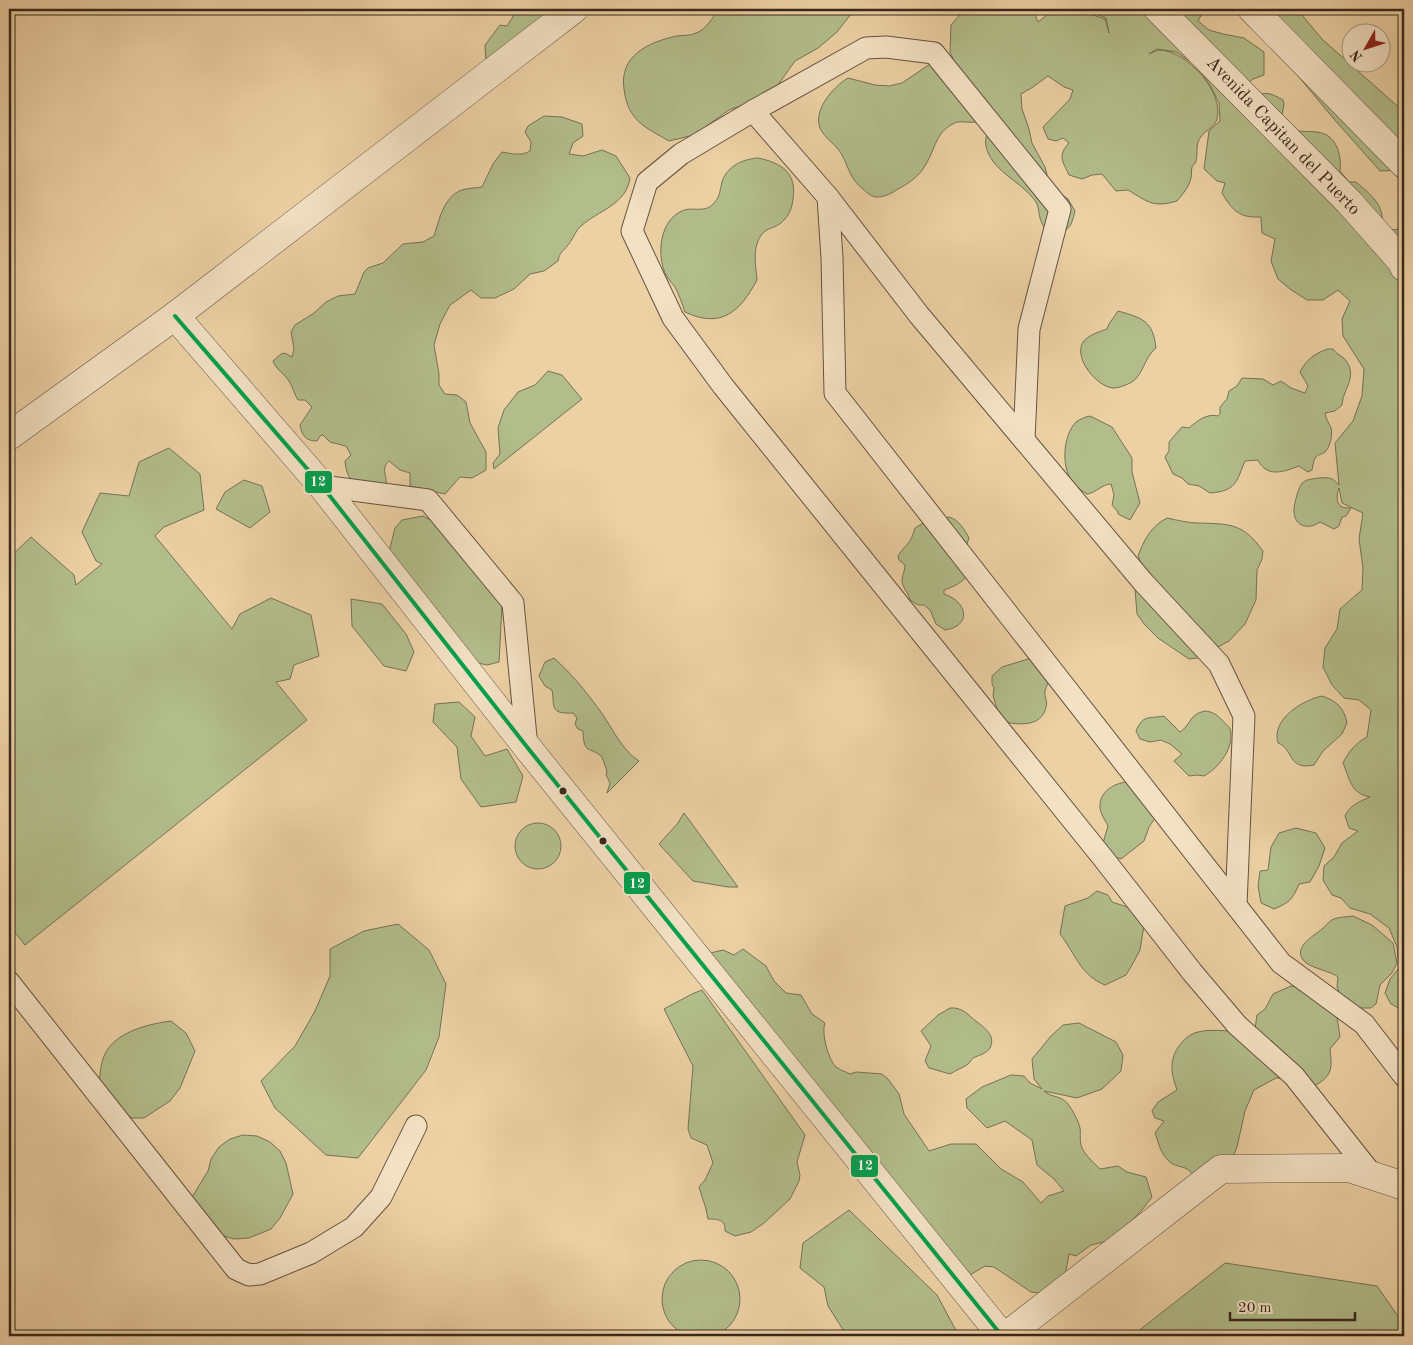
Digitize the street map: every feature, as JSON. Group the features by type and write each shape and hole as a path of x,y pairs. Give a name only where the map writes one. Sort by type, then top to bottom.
{"street":[{"path":"11,429 175,316 574,9"},
{"name":"Avenida Capitan del Puerto","path":"1158,9 1349,202 1402,262 1404,267"},
{"path":"1252,9 1404,164"},
{"path":"175,316 322,486 527,747 1002,1336"},
{"path":"1006,1336 1221,1169 1349,1168 1404,1186"}],"lane":[{"path":"1024,440 1029,329 1060,209 934,53 886,47 866,48 753,111 681,154 648,182 632,231 673,318 723,386 1103,858 1192,972 1237,1025 1294,1076 1374,1177"},
{"path":"753,111 828,197 919,314 1143,582 1219,664 1244,716 1236,905"},
{"path":"828,197 832,258 835,393 1281,964 1364,1024 1404,1076"},
{"path":"322,486 428,500 513,603 527,747"},
{"path":"9,982 60,1049 236,1269 249,1276 260,1274 311,1253 354,1227 381,1197 416,1126"}],"green space":[{"path":"518,9 570,9 486,64 485,45 500,25 507,26"},
{"path":"719,9 851,9 851,14 837,32 818,48 795,61 775,89 751,102 729,110 694,135 669,141 645,127 629,109 624,89 626,68 638,52 656,42 677,36 691,35 700,31 709,23"},
{"path":"963,9 1033,9 1038,22 1052,11 1061,12 1051,9 1087,9 1093,15 1105,19 1109,33 1106,18 1094,13 1090,9 1207,9 1204,10 1198,21 1209,30 1244,38 1264,52 1264,75 1253,79 1244,86 1251,96 1271,94 1278,97 1283,100 1284,104 1281,121 1288,128 1317,132 1329,137 1339,152 1340,171 1349,182 1356,182 1375,200 1381,212 1382,225 1391,230 1404,229 1404,1011 1391,1004 1385,993 1390,979 1399,968 1397,947 1389,928 1370,914 1350,908 1341,898 1332,895 1323,880 1324,866 1334,857 1342,843 1358,831 1349,828 1345,816 1347,812 1355,804 1370,797 1363,795 1355,789 1349,780 1343,763 1353,748 1367,737 1371,710 1359,700 1344,698 1332,685 1323,667 1325,648 1337,629 1340,609 1362,590 1363,568 1359,539 1363,513 1342,503 1339,488 1337,495 1338,503 1342,507 1351,508 1346,516 1342,517 1339,526 1334,529 1320,522 1311,526 1303,526 1297,521 1294,512 1299,490 1304,482 1328,478 1333,479 1339,485 1335,443 1353,421 1362,396 1364,369 1343,336 1342,319 1350,301 1338,290 1323,300 1307,300 1278,279 1271,261 1275,239 1262,233 1261,217 1242,215 1233,209 1222,193 1225,183 1217,181 1204,169 1209,131 1220,121 1219,103 1211,87 1197,66 1176,52 1157,49 1149,54 1159,50 1170,52 1191,64 1209,85 1215,96 1218,108 1216,122 1202,135 1198,142 1197,159 1192,167 1190,181 1177,201 1156,204 1146,201 1128,190 1116,191 1102,174 1082,179 1069,175 1063,163 1062,155 1069,143 1063,138 1056,141 1048,139 1043,127 1070,99 1073,90 1064,87 1048,76 1021,94 1022,109 1032,143 1045,167 1050,186 1068,199 1075,211 1070,225 1063,232 1053,236 1045,228 1036,202 993,162 986,146 986,136 994,115 994,110 989,105 976,122 957,122 944,130 937,140 924,168 910,182 883,196 875,197 868,194 855,182 840,151 820,128 819,114 822,107 836,87 848,78 875,85 889,86 902,83 930,64 954,61 950,52 951,25"},
{"path":"1235,9 1297,9 1322,39 1340,55 1340,72 1359,72 1404,112 1404,170 1380,171 1289,65"},
{"path":"544,116 562,117 582,124 583,136 573,143 569,154 583,156 602,150 616,156 630,178 623,195 611,206 579,228 561,253 558,261 544,271 530,274 514,289 495,298 481,298 471,290 450,305 440,324 434,345 439,385 445,394 457,395 466,402 470,423 486,452 486,470 472,478 460,477 445,494 410,486 410,473 400,470 389,461 385,467 386,486 358,484 349,477 345,461 351,455 346,446 330,442 323,435 317,441 307,439 303,435 300,425 312,407 305,400 298,400 289,381 273,361 285,353 292,357 294,349 291,332 295,325 314,313 326,302 338,296 355,294 364,272 368,268 383,263 403,244 423,242 434,236 443,209 451,197 462,190 482,187 493,164 502,152 520,154 530,151 531,142 525,132 528,126"},
{"path":"758,158 781,166 790,176 794,190 793,202 789,213 777,226 767,230 758,241 755,260 757,280 744,301 736,309 719,318 709,319 685,312 675,287 663,267 661,248 665,230 669,222 682,211 707,208 714,203 720,193 724,176 736,164"},
{"path":"1118,311 1145,322 1155,339 1156,348 1136,379 1125,385 1113,388 1100,383 1088,371 1081,356 1081,349 1083,342 1088,337 1107,329"},
{"path":"1328,349 1333,349 1346,360 1351,373 1342,405 1335,411 1325,413 1331,428 1331,441 1325,452 1315,458 1312,470 1308,472 1299,466 1276,472 1266,469 1258,460 1245,461 1237,480 1230,488 1210,493 1199,486 1188,484 1182,478 1173,474 1165,457 1169,451 1169,442 1182,427 1189,428 1206,417 1218,416 1220,414 1220,407 1227,399 1229,391 1237,386 1242,378 1263,379 1273,385 1281,381 1291,388 1305,393 1308,386 1300,372 1311,357"},
{"path":"548,371 562,375 582,399 494,469 493,463 500,454 498,428 504,410 518,392 535,385"},
{"path":"1090,416 1112,427 1132,458 1132,472 1140,503 1130,520 1118,514 1112,505 1114,495 1111,484 1087,494 1075,485 1068,475 1065,451 1068,435 1076,422"},
{"path":"169,448 200,474 204,510 164,527 155,536 232,629 240,614 271,598 311,615 319,656 294,665 290,679 276,682 307,720 25,945 9,925 9,558 31,537 74,575 76,585 102,564 96,561 82,532 100,493 129,496 139,462"},
{"path":"244,480 262,486 270,512 250,528 216,509 225,492"},
{"path":"423,516 434,522 440,522 502,606 499,662 487,665 478,663 386,564 395,528 402,520"},
{"path":"949,517 953,518 965,531 969,538 967,544 975,559 964,579 944,590 944,594 958,602 964,614 960,624 945,630 936,624 930,610 924,605 918,605 910,600 902,583 905,565 899,560 898,556 910,541 915,528 925,522"},
{"path":"1167,518 1235,527 1249,535 1263,551 1257,570 1256,600 1245,624 1229,641 1205,657 1189,659 1158,638 1137,614 1135,589 1142,565 1138,556 1149,534 1161,521"},
{"path":"351,599 382,604 406,634 414,652 406,671 384,666 352,626"},
{"path":"554,658 580,685 603,715 623,746 639,761 607,793 610,783 602,757 586,747 583,731 578,729 575,724 577,718 573,713 557,711 554,705 552,690 545,686 539,676 545,662"},
{"path":"1028,659 1039,662 1050,676 1045,691 1046,705 1044,714 1034,722 1028,723 1021,724 1001,721 993,696 992,676 1002,667"},
{"path":"1322,696 1332,700 1339,706 1344,713 1347,723 1342,734 1323,751 1314,765 1300,765 1278,743 1277,734 1279,726 1290,712 1298,706"},
{"path":"459,702 475,717 471,736 485,756 507,749 523,776 516,802 481,807 461,779 457,747 433,722 435,704"},
{"path":"1205,711 1220,718 1229,728 1231,736 1228,750 1220,762 1204,776 1189,776 1174,761 1182,754 1170,744 1161,740 1150,742 1140,739 1136,731 1144,720 1164,716 1180,732 1193,717"},
{"path":"1127,782 1158,814 1149,827 1144,841 1121,859 1109,855 1103,843 1108,826 1101,812 1100,802 1112,786"},
{"path":"684,813 738,887 693,881 659,844 678,823"},
{"path":"538,823 551,827 557,833 561,846 557,859 551,865 538,869 525,865 519,859 515,846 519,833 525,827"},
{"path":"1296,828 1316,833 1325,848 1319,866 1310,882 1299,884 1290,900 1274,909 1261,903 1258,886 1260,871 1268,870 1271,847 1279,833"},
{"path":"1097,891 1108,895 1112,902 1146,913 1140,950 1132,965 1126,975 1105,985 1097,981 1084,969 1060,934 1065,906 1088,898"},
{"path":"1353,916 1372,925 1393,943 1397,963 1392,973 1380,985 1376,1004 1371,1008 1351,1008 1344,1004 1337,987 1338,977 1307,963 1301,956 1302,947 1306,942 1331,921"},
{"path":"398,924 429,950 446,984 439,1037 426,1070 358,1158 326,1155 275,1108 261,1081 295,1046 315,1011 330,976 330,949 364,931"},
{"path":"743,949 766,966 774,981 786,993 801,995 812,1014 825,1023 826,1046 830,1058 836,1067 850,1074 856,1072 882,1074 888,1079 899,1094 904,1114 929,1151 951,1144 976,1144 1001,1169 1023,1182 1041,1203 1048,1196 1064,1191 1054,1179 1037,1165 1032,1140 1005,1121 987,1128 967,1108 966,1099 982,1087 1011,1075 1024,1076 1030,1083 1042,1089 1034,1079 1032,1059 1063,1025 1079,1023 1116,1042 1123,1055 1121,1071 1102,1089 1077,1098 1044,1091 1062,1099 1068,1104 1079,1125 1082,1148 1100,1169 1118,1166 1127,1172 1146,1177 1152,1197 1121,1232 1119,1238 1091,1245 1076,1256 1069,1254 1064,1281 1046,1294 1031,1292 994,1267 985,1266 970,1275 706,954 723,950 734,955"},
{"path":"1291,986 1301,987 1336,1010 1340,1037 1330,1049 1330,1070 1326,1078 1316,1085 1276,1078 1254,1090 1245,1111 1237,1147 1230,1164 1197,1181 1185,1168 1174,1165 1166,1158 1155,1133 1164,1121 1155,1118 1152,1111 1158,1102 1177,1090 1172,1067 1176,1050 1182,1042 1198,1032 1218,1030 1254,1035 1257,1015 1265,1009 1273,994"},
{"path":"702,990 805,1135 797,1162 800,1175 799,1181 790,1199 764,1223 751,1232 735,1236 725,1231 724,1224 720,1220 708,1219 699,1187 705,1180 713,1163 707,1145 691,1138 688,1129 693,1066 664,1009"},
{"path":"950,1008 962,1010 968,1014 986,1030 992,1040 990,1048 986,1052 973,1058 969,1063 950,1074 929,1068 925,1061 931,1046 921,1031 938,1015"},
{"path":"171,1021 186,1033 195,1051 180,1088 170,1101 144,1118 132,1118 120,1112 99,1087 104,1056 111,1045 126,1034 153,1024"},
{"path":"243,1135 257,1136 270,1142 280,1151 286,1163 293,1194 280,1218 271,1229 249,1238 234,1239 210,1232 192,1197 208,1171 211,1159 219,1147 230,1139"},
{"path":"849,1210 937,1295 959,1336 847,1336 828,1306 824,1287 800,1268 803,1243"},
{"path":"701,1260 716,1263 729,1271 737,1284 740,1299 737,1314 729,1327 716,1335 701,1338 686,1335 673,1327 665,1314 662,1299 665,1284 673,1271 686,1263"},
{"path":"1225,1263 1377,1286 1404,1325 1404,1336 1132,1336"}],"transit line":[{"name":"12","path":"175,316 322,486 527,747 1002,1336"}]}
